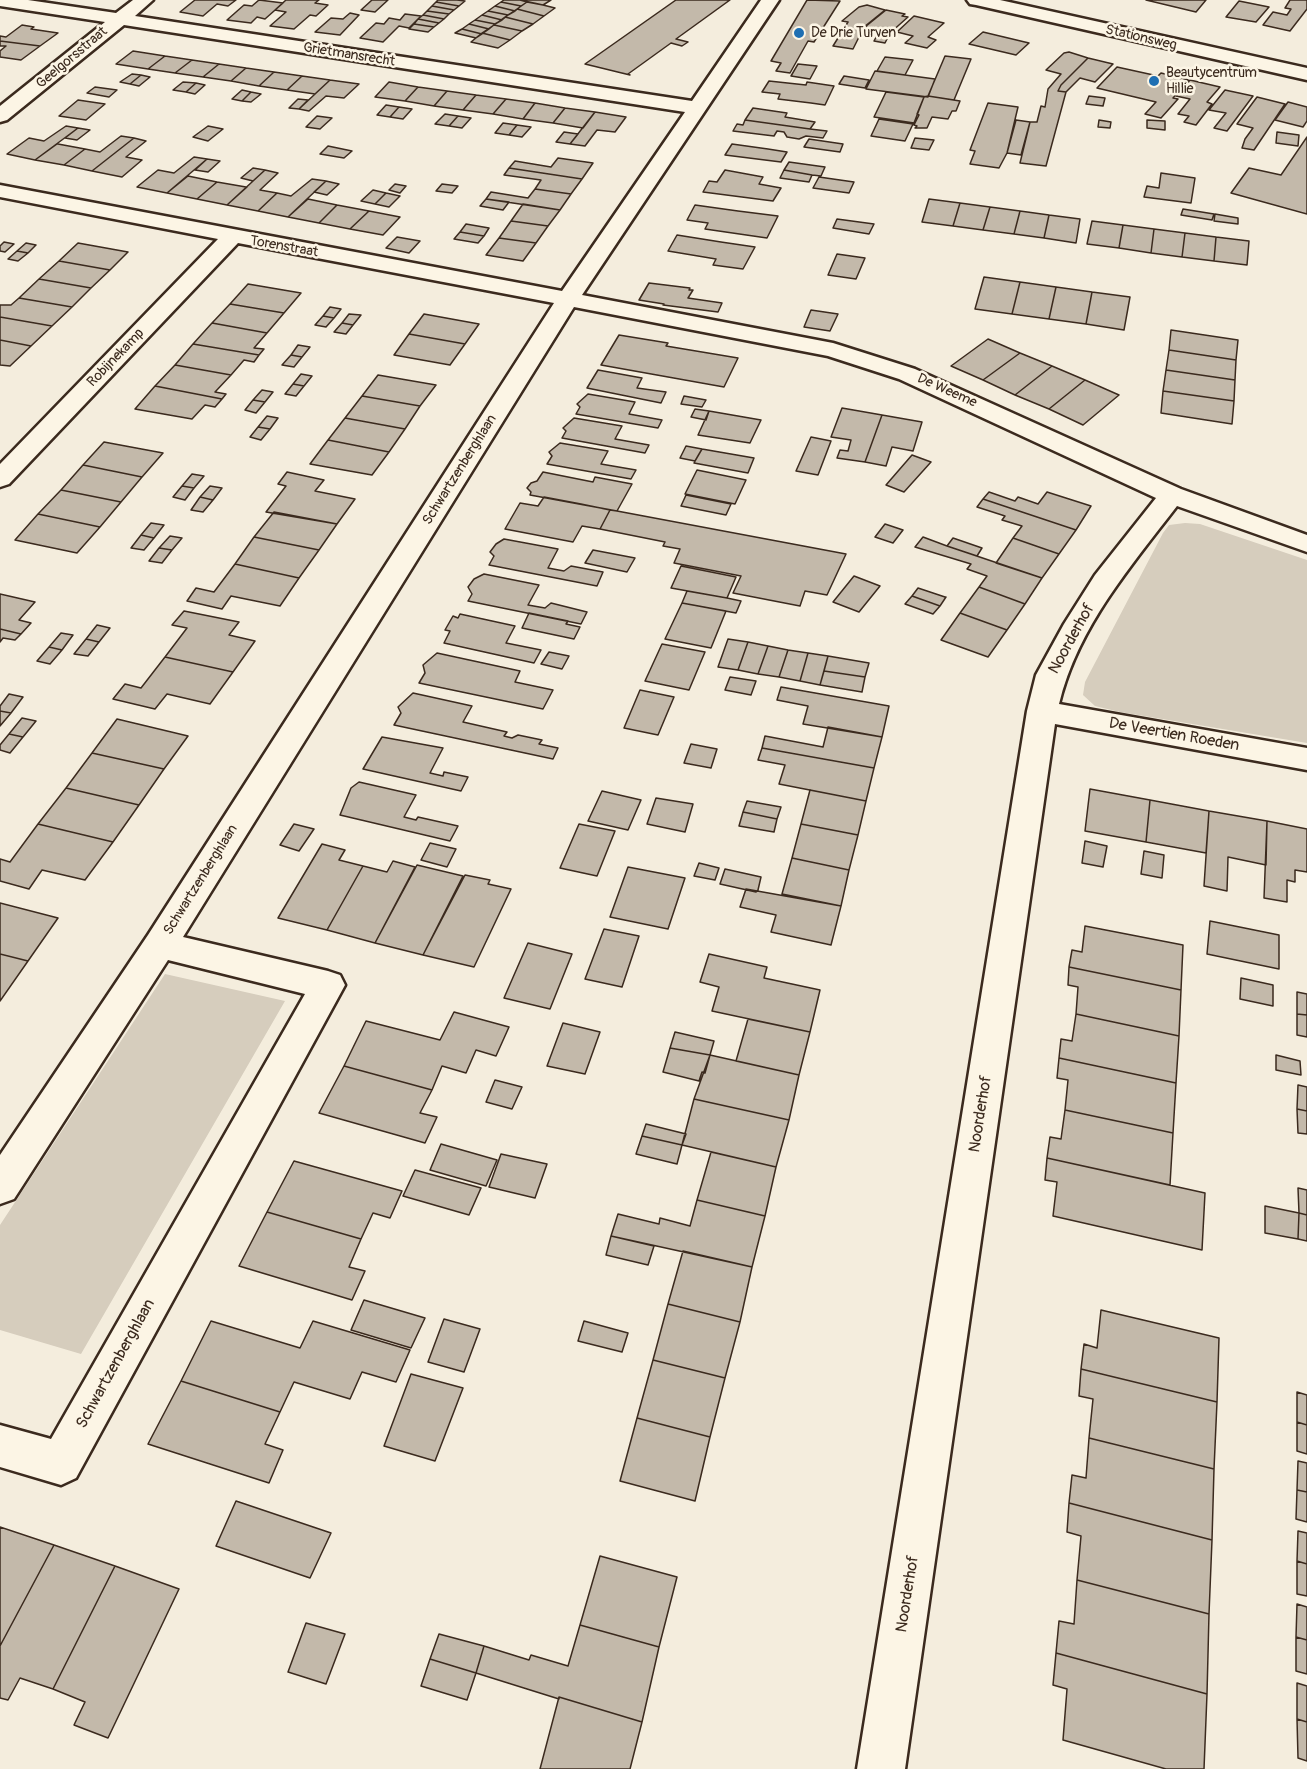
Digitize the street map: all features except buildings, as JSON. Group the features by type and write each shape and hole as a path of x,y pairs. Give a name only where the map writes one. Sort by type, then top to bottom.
{"street":[{"name":"Grietmansrecht","path":"0,0 698,108"},
{"name":"Geelgorsstraat","path":"0,116 144,0"},
{"name":"Schwartzenberghlaan","path":"0,1187 13,1142 160,945 568,299 770,0"},
{"name":"Stationsweg","path":"976,0 1307,74"},
{"name":"Torenstraat","path":"0,191 232,237 568,299"},
{"name":"Robijnekamp","path":"0,479 232,237"},
{"name":"De Weeme","path":"568,299 833,350 907,374 1172,495 1307,544"},
{"name":"Noorderhof","path":"881,1769 1042,711 1051,675 1078,624 1106,581 1172,495"},
{"name":"De Veertien Roeden","path":"1042,711 1307,759"},
{"name":"Schwartzenberghlaan","path":"0,1446 61,1463 328,985 160,945"}],"shaded area":[{"path":"1200,524 1307,560 1307,743 1120,712 1095,706 1083,695 1085,682 1163,533 1169,525"},
{"path":"165,974 285,1001 81,1354 0,1330 0,1225"}],"place":[{"name":"De Drie Turven","path":"799,33"},
{"name":"Beautycentrum Hillie","path":"1154,81"}]}
